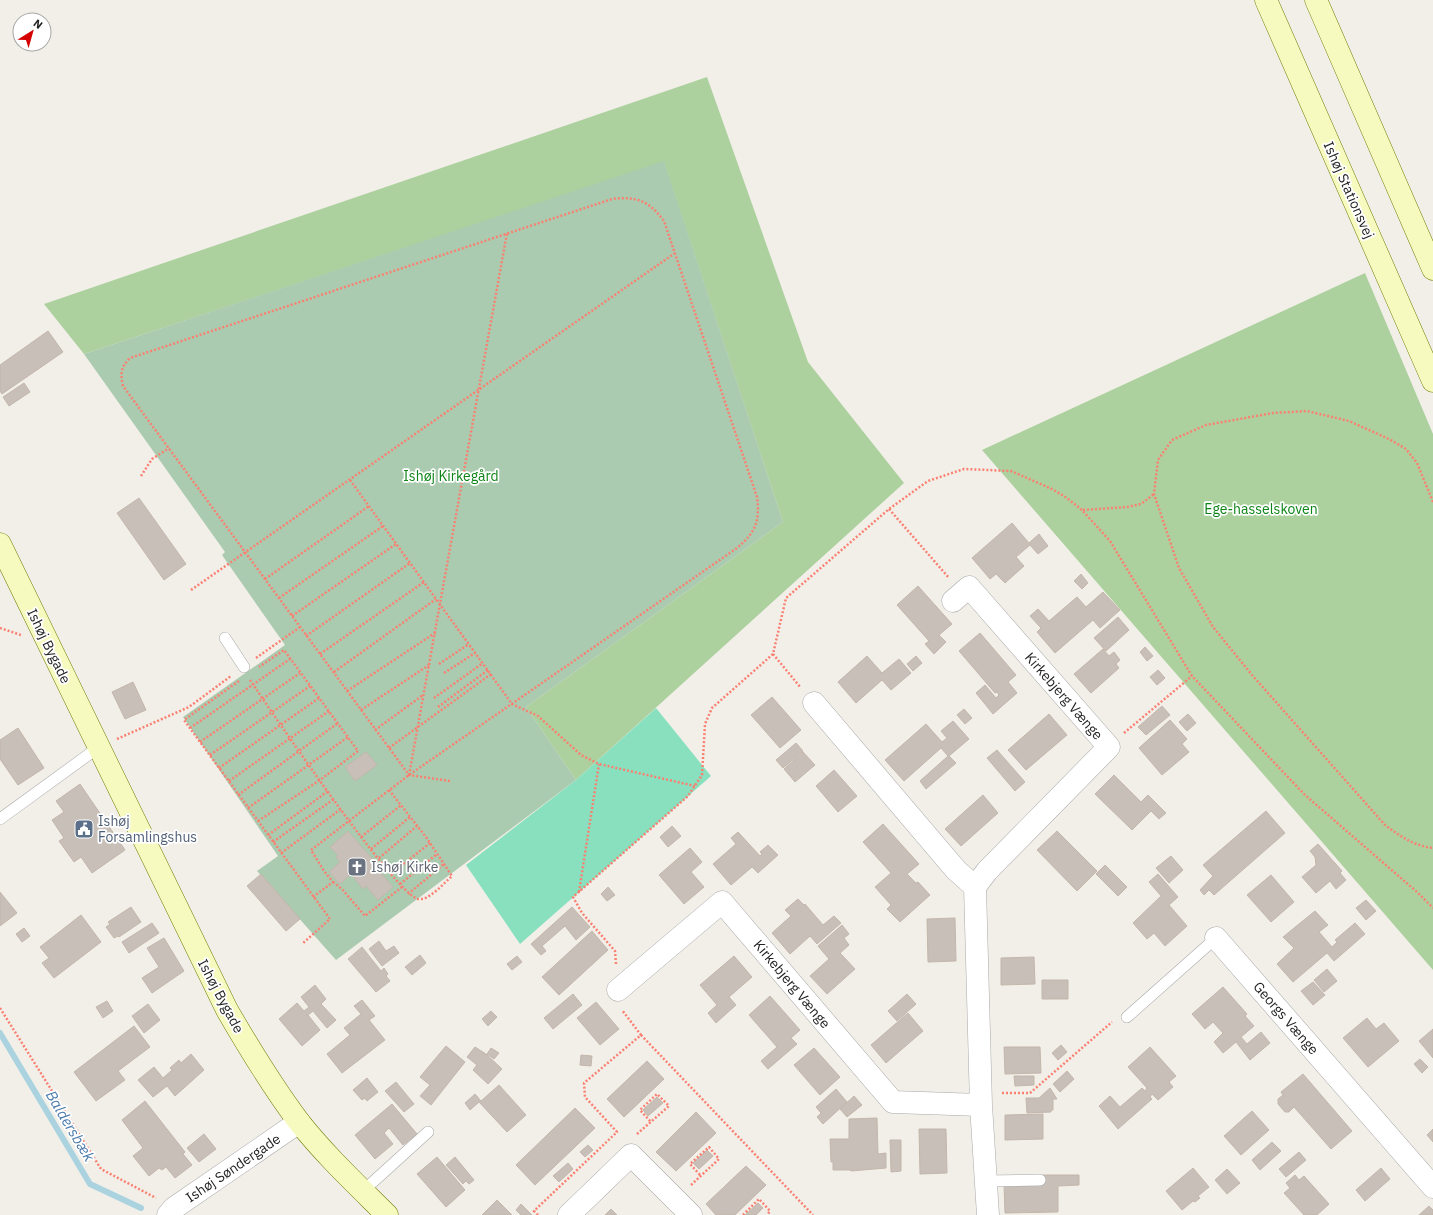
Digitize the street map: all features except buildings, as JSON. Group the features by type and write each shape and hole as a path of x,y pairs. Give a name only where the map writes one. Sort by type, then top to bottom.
{"street":[{"name":"Ishøj Stationsvej","path":"1266,0 1433,381"},
{"path":"1316,0 1433,270"},
{"name":"Ishøj Bygade","path":"0,544 226,1010 262,1070 299,1122 331,1159 387,1215"},
{"name":"Kirkebjerg Vænge","path":"961,594 1109,747 987,871 975,887"},
{"path":"814,703 956,870 975,887 982,1099 988,1215"},
{"name":"Kirkebjerg Vænge","path":"618,990 722,902 893,1102 982,1099"},
{"name":"Georgs Vænge","path":"1216,938 1433,1187"},
{"name":"Ishøj Søndergade","path":"171,1211 299,1122"},
{"path":"569,1215 631,1155 691,1215"}],"lane":[{"path":"225,638 245,671"},
{"path":"0,819 99,747"},
{"name":"Georgs Vænge","path":"1128,1017 1216,938"},
{"path":"363,1191 428,1132"},
{"path":"986,1181 1040,1180"}],"path":[{"path":"402,887 365,916 324,871 311,850 409,775 737,548 748,539 756,526 759,512 757,497 664,221 655,209 642,200 627,197 612,199 130,358 123,366 120,376 123,386 409,775 450,781"},
{"path":"409,775 508,233"},
{"path":"191,590 675,253"},
{"path":"1433,502 1417,463 1406,449 1389,439 1349,421 1308,411 1273,413 1206,425 1172,440 1158,460 1154,494 1179,568 1213,627 1252,675 1385,825 1404,840 1433,848"},
{"path":"141,476 152,459 169,448"},
{"path":"813,1215 641,1035 622,1010 618,990 615,951 582,913 573,897 688,796 702,775 705,724 712,708 773,654 786,598 889,509 928,480 964,469 1011,471 1052,489 1082,510 1110,541 1192,676 1305,795 1418,892 1433,908"},
{"path":"350,480 512,704 538,716 581,755 599,764 695,786"},
{"path":"1082,510 1127,507 1141,504 1154,494"},
{"path":"265,579 369,506"},
{"path":"889,509 961,594"},
{"path":"279,598 383,526"},
{"path":"292,616 396,544"},
{"path":"306,636 410,563"},
{"path":"320,654 424,582"},
{"path":"334,672 436,599"},
{"path":"300,627 184,720 330,919 302,944"},
{"path":"347,691 435,632"},
{"path":"439,664 469,644"},
{"path":"99,747 158,719 189,707 245,671 284,650 358,751 320,780 258,821"},
{"path":"444,672 475,652"},
{"path":"773,654 814,703"},
{"path":"190,728 253,686 290,659"},
{"path":"434,698 483,663"},
{"path":"361,710 429,664"},
{"path":"438,707 488,670"},
{"path":"245,671 253,686 341,810 391,874 408,894 419,899 427,898 452,876 430,843 389,790"},
{"path":"200,742 300,673"},
{"path":"388,748 491,674"},
{"path":"1109,747 1192,676"},
{"path":"210,755 310,686"},
{"path":"375,730 423,695"},
{"path":"219,768 319,698"},
{"path":"229,781 329,712"},
{"path":"238,795 338,723"},
{"path":"248,808 348,737"},
{"path":"578,892 599,764"},
{"path":"268,835 328,791"},
{"path":"273,842 334,799"},
{"path":"361,836 400,806"},
{"path":"281,853 341,810"},
{"path":"371,848 410,817"},
{"path":"379,858 417,826"},
{"path":"391,874 430,843"},
{"path":"400,884 437,854"},
{"path":"408,894 444,864"},
{"path":"313,897 333,882"},
{"path":"0,1008 101,1169 171,1211"},
{"path":"982,1099 1030,1093 1116,1019 1128,1017"},
{"path":"538,1215 534,1211 617,1132 585,1097 584,1083 641,1035"},
{"path":"631,1155 628,1142 651,1122 669,1106 657,1094 640,1110 651,1122"},
{"path":"676,1199 701,1176 719,1159 709,1147 690,1164 701,1176"},
{"path":"743,1215 759,1199 770,1211 766,1215"}],"green space":[{"path":"707,77 808,362 904,483 576,780 526,707 783,522 664,162 84,354 44,304"},
{"name":"Ishøj Kirkegård","path":"664,161 783,522 526,707 576,780 336,960 257,871 278,856 183,717 285,645 222,555 225,552 84,354"},
{"name":"Ege-hasselskoven","path":"1365,273 1433,434 1433,970 982,450"},
{"path":"656,708 711,776 520,944 466,865 576,780"}],"waterway":[{"name":"Baldersbæk","path":"0,1033 90,1184 141,1208"}],"place":[{"name":"Ishøj Forsamlingshus","path":"84,829"},
{"name":"Ishøj Kirke","path":"357,867"}]}
